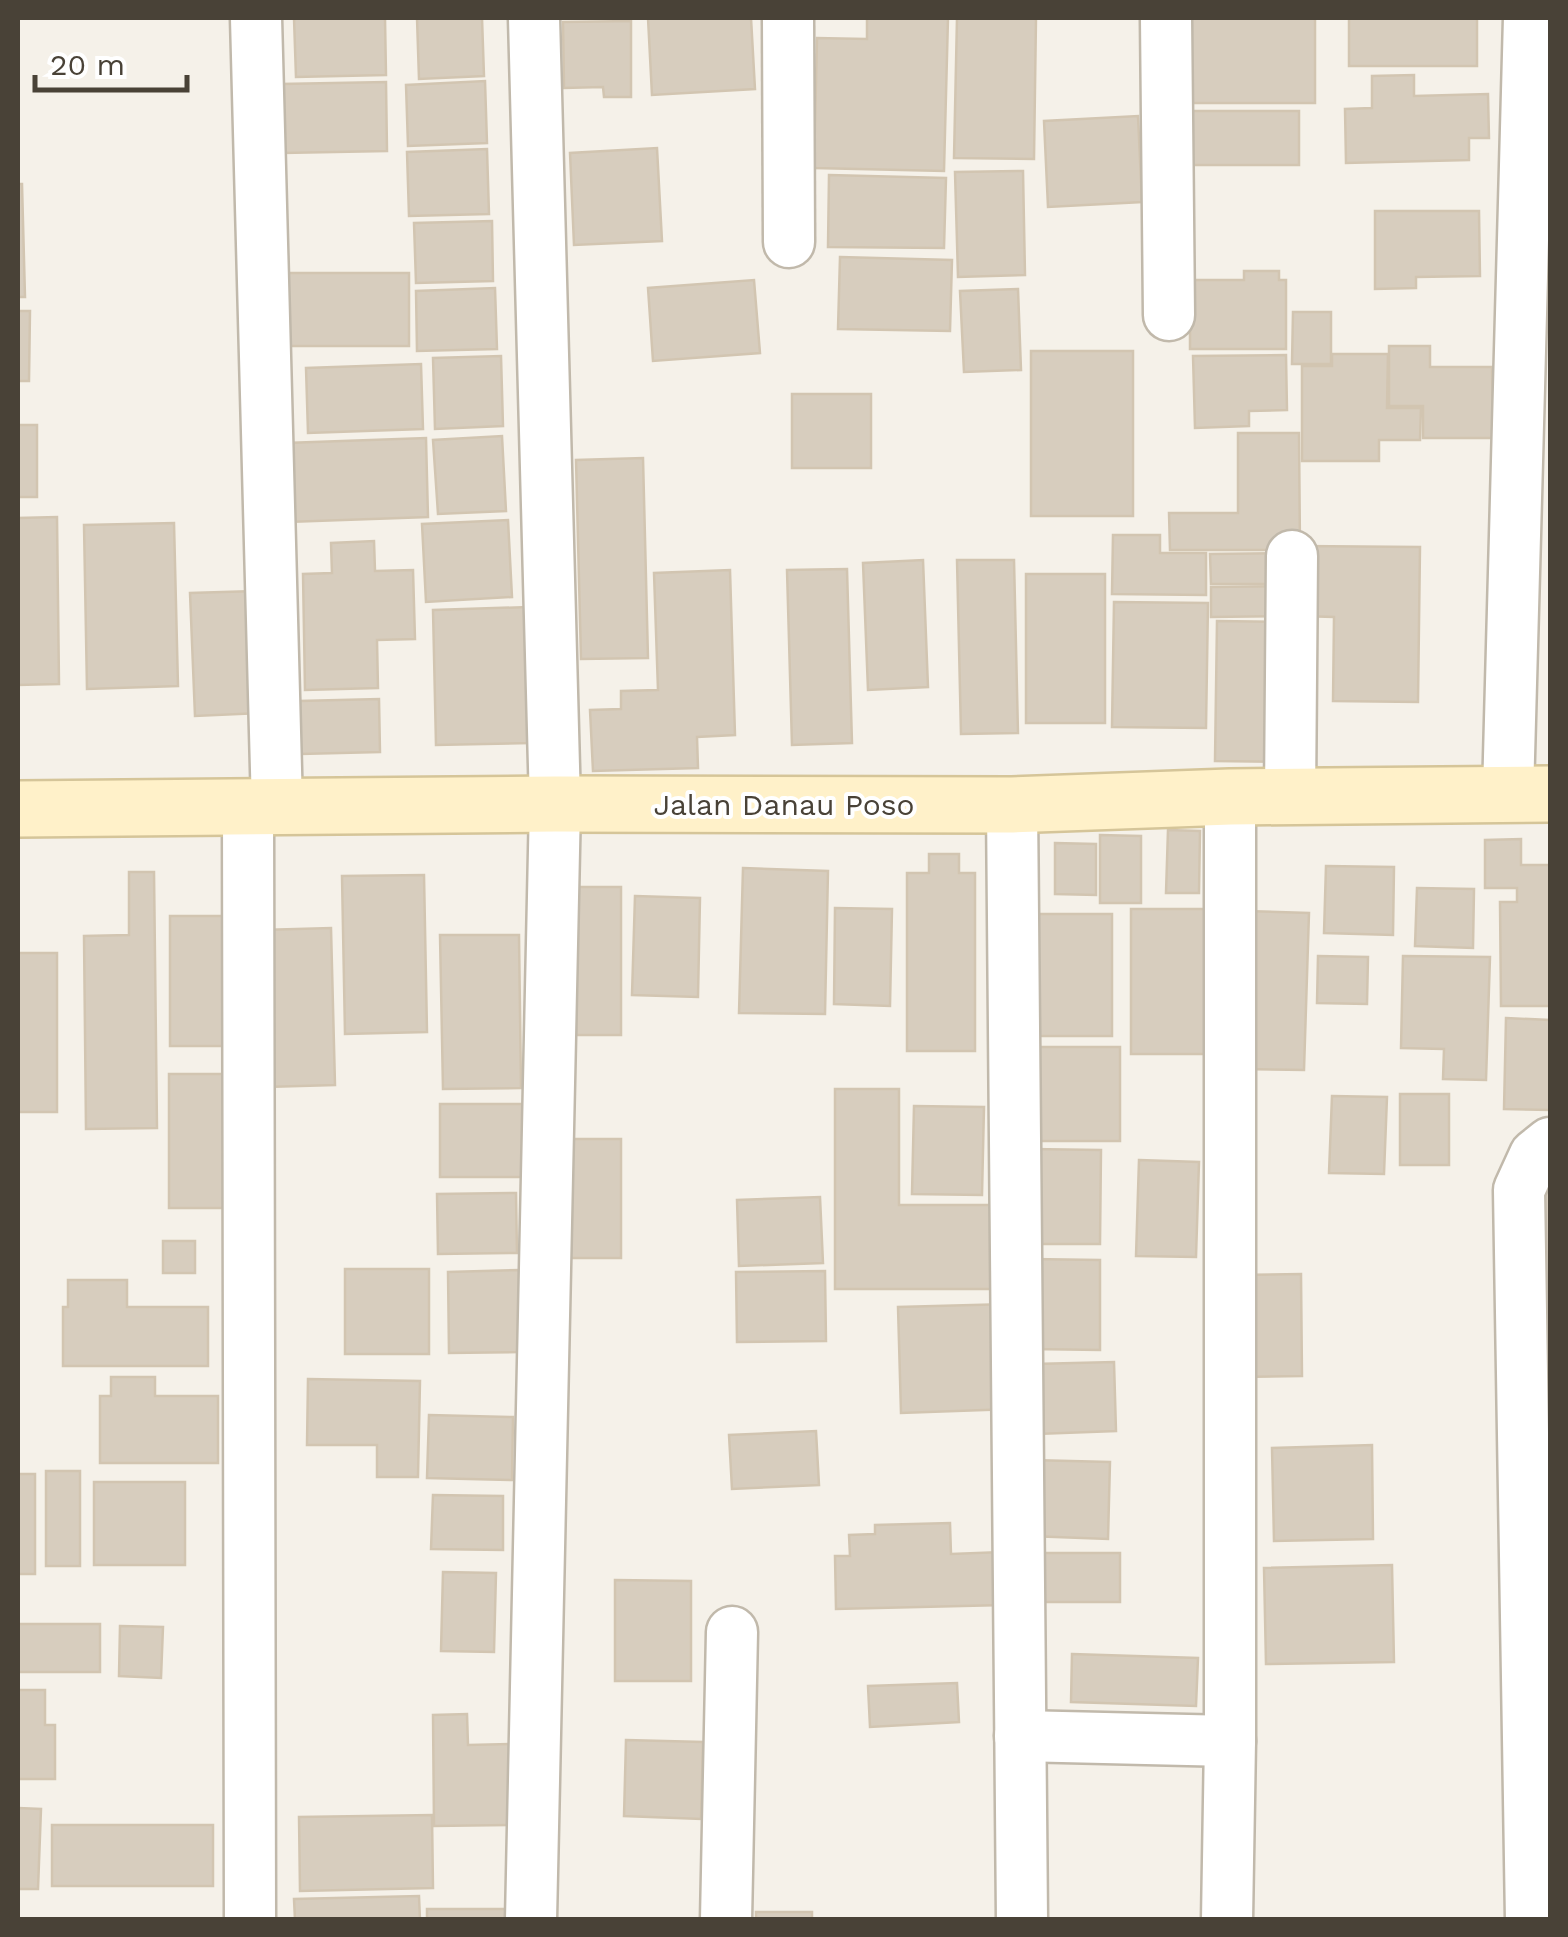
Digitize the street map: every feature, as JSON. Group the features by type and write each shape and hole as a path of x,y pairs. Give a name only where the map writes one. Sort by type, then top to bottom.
{"street":[{"path":"250,1920 262,807 256,18"},
{"path":"531,1920 555,804 534,18"},
{"path":"788,18 789,242"},
{"path":"1166,18 1169,315"},
{"path":"1529,794 1530,18"},
{"path":"1290,797 1292,556"},
{"name":"Jalan Danau Poso","path":"18,810 555,804 1012,805 1230,797 1529,794"},
{"path":"1227,1920 1230,797"},
{"path":"1012,805 1022,1920"},
{"path":"1531,1920 1519,1190 1535,1155 1550,1143"},
{"path":"726,1920 732,1632"},
{"path":"1020,1736 1230,1741"}],"building":[{"path":"294,18 385,18 386,75 296,77"},
{"path":"417,18 482,18 484,76 419,79"},
{"path":"648,18 751,18 755,89 652,95"},
{"path":"867,18 948,18 944,171 814,168 817,38 867,39"},
{"path":"957,18 1036,18 1034,159 954,158"},
{"path":"1174,18 1315,18 1315,103 1174,103"},
{"path":"1349,18 1477,18 1477,66 1349,66"},
{"path":"631,21 631,97 604,97 603,87 564,88 563,22"},
{"path":"1414,75 1414,96 1488,94 1489,138 1469,138 1469,160 1346,163 1345,109 1372,108 1372,76"},
{"path":"485,81 487,143 408,146 406,85"},
{"path":"386,82 387,151 283,153 281,84"},
{"path":"1180,111 1299,111 1299,165 1180,165"},
{"path":"1138,116 1142,202 1048,207 1044,121"},
{"path":"657,148 662,241 574,245 570,153"},
{"path":"487,149 489,214 409,216 407,152"},
{"path":"1023,171 1025,275 958,277 955,172"},
{"path":"829,175 946,178 944,248 828,247"},
{"path":"18,184 22,184 25,297 18,297"},
{"path":"1375,211 1479,211 1480,276 1416,277 1416,288 1375,289"},
{"path":"492,221 493,281 416,283 414,223"},
{"path":"840,257 952,260 950,331 838,329"},
{"path":"1244,271 1279,271 1279,280 1286,280 1286,349 1190,349 1190,280 1244,280"},
{"path":"277,273 409,273 409,346 277,346"},
{"path":"754,280 760,353 653,361 648,288"},
{"path":"495,288 497,349 417,351 416,291"},
{"path":"1018,289 1021,370 964,372 960,291"},
{"path":"18,311 30,311 29,381 18,381"},
{"path":"1293,312 1331,312 1331,364 1292,364"},
{"path":"1389,346 1430,346 1430,367 1492,367 1493,438 1423,438 1423,406 1389,406"},
{"path":"1031,351 1133,351 1133,516 1031,516"},
{"path":"1332,354 1388,354 1387,408 1421,408 1420,440 1379,440 1379,461 1302,461 1302,366 1332,366"},
{"path":"1286,355 1287,410 1249,411 1249,426 1195,428 1193,356"},
{"path":"501,356 503,426 435,429 433,358"},
{"path":"421,364 423,429 308,433 306,368"},
{"path":"792,394 871,394 871,468 792,468"},
{"path":"18,425 37,425 37,497 18,497"},
{"path":"1238,433 1299,433 1300,550 1170,550 1169,513 1238,513"},
{"path":"502,436 506,511 438,514 433,440"},
{"path":"426,438 428,517 288,522 286,443"},
{"path":"643,458 648,658 581,659 576,460"},
{"path":"57,517 59,684 18,685 18,518"},
{"path":"508,520 512,597 426,602 422,524"},
{"path":"174,523 178,686 87,689 84,525"},
{"path":"1113,535 1160,535 1160,553 1206,553 1206,595 1112,594"},
{"path":"374,541 375,571 413,570 415,639 377,640 378,688 305,690 303,574 332,573 331,543"},
{"path":"1301,546 1420,547 1418,702 1333,701 1334,617 1301,616"},
{"path":"1286,553 1286,584 1211,584 1210,554"},
{"path":"923,560 928,687 868,690 863,563"},
{"path":"957,560 1014,560 1018,733 961,734"},
{"path":"847,569 852,743 792,745 787,570"},
{"path":"730,570 735,735 697,737 698,768 593,771 590,710 621,709 621,691 658,690 654,573"},
{"path":"1026,574 1105,574 1105,723 1026,723"},
{"path":"1281,586 1281,616 1211,617 1211,587"},
{"path":"257,591 261,713 195,716 190,593"},
{"path":"1114,602 1208,603 1206,728 1112,727"},
{"path":"528,607 530,743 436,745 433,610"},
{"path":"1217,621 1287,622 1286,762 1215,761"},
{"path":"379,699 380,752 301,754 299,701"},
{"path":"1168,830 1200,831 1199,893 1166,893"},
{"path":"1100,835 1141,836 1141,903 1100,903"},
{"path":"1521,839 1521,865 1550,865 1550,1006 1501,1006 1500,902 1517,902 1517,888 1485,888 1485,840"},
{"path":"1055,843 1096,844 1096,895 1055,894"},
{"path":"929,854 959,854 959,873 975,873 975,1051 907,1051 907,873 929,873"},
{"path":"1326,866 1394,867 1393,935 1324,933"},
{"path":"743,868 828,871 825,1014 739,1013"},
{"path":"129,872 154,872 157,1128 86,1129 84,936 129,935"},
{"path":"424,875 427,1032 345,1034 342,876"},
{"path":"576,887 621,887 621,1035 576,1035"},
{"path":"1417,888 1474,889 1473,948 1415,946"},
{"path":"635,896 700,898 698,997 632,995"},
{"path":"835,908 892,909 890,1006 834,1004"},
{"path":"1131,909 1207,909 1207,1054 1131,1054"},
{"path":"1245,911 1309,913 1304,1070 1240,1069"},
{"path":"1027,914 1112,914 1112,1036 1027,1036"},
{"path":"170,916 229,916 229,1046 170,1046"},
{"path":"331,928 335,1085 266,1087 261,930"},
{"path":"440,935 519,935 521,1088 443,1089"},
{"path":"18,953 57,953 57,1112 18,1112"},
{"path":"1318,956 1368,957 1367,1004 1317,1003"},
{"path":"1403,956 1490,957 1486,1080 1443,1079 1444,1049 1401,1048"},
{"path":"1506,1018 1550,1020 1550,1110 1504,1109"},
{"path":"1028,1047 1120,1047 1120,1141 1028,1141"},
{"path":"169,1074 232,1074 232,1208 169,1208"},
{"path":"835,1089 899,1089 899,1205 1014,1205 1014,1289 835,1289"},
{"path":"1400,1094 1449,1094 1449,1165 1400,1165"},
{"path":"1332,1096 1387,1097 1384,1174 1329,1173"},
{"path":"440,1104 522,1104 522,1177 440,1177"},
{"path":"914,1106 984,1107 982,1195 912,1194"},
{"path":"557,1139 621,1139 621,1258 557,1258"},
{"path":"1030,1149 1101,1150 1100,1244 1030,1244"},
{"path":"1139,1160 1199,1162 1196,1257 1136,1256"},
{"path":"1543,1167 1550,1167 1550,1312 1544,1312"},
{"path":"516,1193 517,1253 438,1254 437,1194"},
{"path":"820,1197 823,1263 739,1266 737,1200"},
{"path":"163,1241 195,1241 195,1273 163,1273"},
{"path":"1031,1259 1100,1260 1100,1350 1031,1349"},
{"path":"345,1269 429,1269 429,1354 345,1354"},
{"path":"519,1270 520,1352 449,1353 448,1272"},
{"path":"825,1271 826,1341 737,1342 736,1272"},
{"path":"1301,1274 1302,1376 1239,1377 1238,1275"},
{"path":"68,1280 127,1280 127,1307 208,1307 208,1366 63,1366 63,1307 68,1307"},
{"path":"1009,1304 1012,1409 901,1413 898,1307"},
{"path":"1114,1362 1116,1431 1037,1434 1034,1364"},
{"path":"111,1377 155,1377 155,1396 218,1396 218,1463 100,1463 100,1396 111,1396"},
{"path":"308,1379 420,1381 418,1477 377,1477 377,1445 307,1445"},
{"path":"429,1415 513,1417 512,1480 427,1478"},
{"path":"816,1431 819,1485 732,1489 729,1435"},
{"path":"1372,1445 1373,1539 1274,1541 1272,1448"},
{"path":"1031,1460 1110,1462 1108,1539 1029,1536"},
{"path":"46,1471 80,1471 80,1566 46,1566"},
{"path":"18,1474 35,1474 35,1574 18,1574"},
{"path":"94,1482 185,1482 185,1565 94,1565"},
{"path":"433,1495 503,1496 503,1550 431,1549"},
{"path":"950,1523 951,1554 1002,1552 1004,1605 836,1609 835,1556 850,1556 849,1535 875,1534 875,1525"},
{"path":"1038,1553 1120,1553 1120,1602 1038,1602"},
{"path":"1392,1565 1394,1662 1266,1664 1264,1568"},
{"path":"443,1572 496,1573 494,1652 441,1651"},
{"path":"615,1580 691,1581 691,1681 615,1681"},
{"path":"18,1624 100,1624 100,1672 18,1672"},
{"path":"120,1626 163,1627 161,1678 119,1676"},
{"path":"1072,1654 1198,1658 1196,1706 1071,1702"},
{"path":"957,1683 959,1722 870,1727 868,1686"},
{"path":"18,1690 45,1690 45,1725 55,1725 55,1779 18,1779"},
{"path":"467,1714 468,1745 512,1744 513,1825 434,1826 433,1715"},
{"path":"626,1740 703,1742 701,1819 624,1816"},
{"path":"18,1808 41,1809 38,1889 18,1889"},
{"path":"432,1815 433,1888 300,1891 299,1817"},
{"path":"52,1825 213,1825 213,1886 52,1886"},
{"path":"419,1896 420,1920 295,1920 294,1899"},
{"path":"427,1909 509,1909 509,1920 427,1920"},
{"path":"756,1912 812,1912 812,1920 756,1920"}]}
